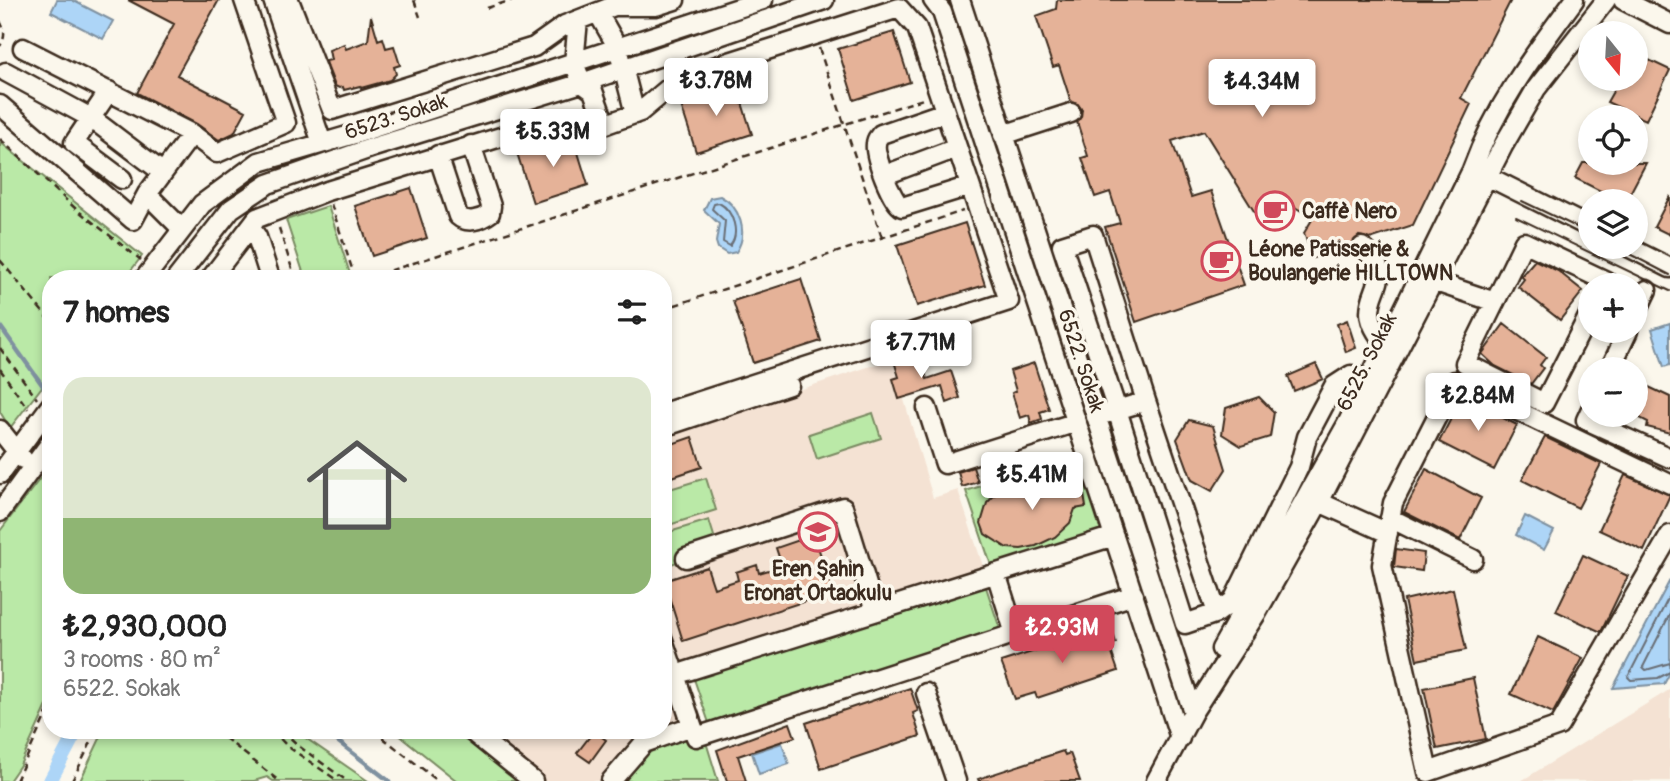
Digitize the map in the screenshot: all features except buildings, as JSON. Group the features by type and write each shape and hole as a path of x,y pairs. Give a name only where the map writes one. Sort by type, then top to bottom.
{"street":[{"path":"23,48 192,134 216,153 286,123 244,0"},
{"path":"273,0 322,143"},
{"path":"289,0 331,110 534,47 565,25 614,6 656,6 675,0"},
{"name":"6523. Sokak","path":"153,268 202,204 258,162 574,63 763,0"},
{"name":"6523. Sokak","path":"183,270 230,209 268,184 373,147 582,83 824,0"},
{"name":"6522. Sokak","path":"933,0 942,12 1180,738"},
{"name":"6525. Sokak","path":"1156,781 1193,712 1256,614 1319,502 1433,281 1480,173 1483,139 1516,79 1574,0"},
{"name":"6525. Sokak","path":"1193,712 1196,696 1211,666 1340,435 1386,344 1480,173 1503,146 1536,89 1606,0"},
{"path":"1623,0 1670,24"},
{"name":"6522. Sokak","path":"962,3 1193,712"},
{"path":"217,270 257,218 274,211 438,155 549,122 597,127 635,114 682,77 899,8 917,28 1009,302 672,410"},
{"path":"598,13 618,47 635,114"},
{"path":"578,20 574,63 582,83 593,91 605,124"},
{"path":"6,72 91,118 162,172"},
{"path":"109,91 74,143 122,179"},
{"path":"0,104 132,220 162,172 192,134"},
{"path":"945,112 881,134 875,146 895,203 902,207 970,186"},
{"path":"1003,135 1071,113"},
{"path":"438,155 458,216 467,221 486,216 490,213 491,206 471,145"},
{"path":"885,175 957,148"},
{"path":"1480,173 1578,222"},
{"path":"147,194 182,229"},
{"path":"250,227 257,237 267,270"},
{"path":"1217,613 1093,235 1062,245 1185,624 1217,613 1233,601 1299,467 1307,437 1338,381 1357,374 1369,379"},
{"path":"1578,336 1544,403 1465,363 1524,242 1589,273"},
{"path":"1362,247 1372,255 1379,268 1380,281 1368,312 1374,331 1386,344"},
{"path":"1648,257 1670,268"},
{"path":"224,261 228,270"},
{"path":"1433,281 1496,302"},
{"path":"672,424 1037,302"},
{"path":"1670,484 1455,381 1393,503 1382,565 1428,772 1559,726 1670,535"},
{"path":"1096,417 1146,401"},
{"path":"927,408 945,464 1077,422"},
{"path":"0,474 42,413"},
{"path":"1315,421 1340,435"},
{"path":"1601,427 1670,458"},
{"path":"0,430 16,453 33,468"},
{"path":"0,512 42,455"},
{"path":"1319,502 1474,559"},
{"path":"686,558 843,507 875,611"},
{"path":"674,675 1114,536"},
{"path":"996,573 1014,634"},
{"path":"672,669 696,737 1134,595"},
{"path":"926,693 956,781"},
{"path":"672,733 692,726"},
{"path":"481,739 533,781"},
{"path":"611,781 644,743 655,739"}],"path":[{"path":"414,0 420,17"},
{"path":"487,8 512,0"},
{"path":"0,21 4,30 4,40 0,46"},
{"path":"815,34 882,238"},
{"path":"392,270 939,94"},
{"path":"0,139 76,209 153,268"},
{"path":"327,191 352,270"},
{"path":"672,306 977,207"},
{"path":"274,211 292,270"},
{"path":"0,260 42,311"},
{"path":"0,348 42,410"},
{"path":"0,369 42,410"},
{"path":"16,781 42,724"},
{"path":"72,781 93,739"},
{"path":"226,739 279,781"},
{"path":"281,739 338,781"},
{"path":"292,739 347,781"},
{"path":"384,739 438,781"}],"shaded area":[{"name":"Eren Şahin Eronat Ortaokulu","path":"892,359 933,498 958,490 983,566 684,665 672,632 672,432"},
{"path":"672,686 684,721 672,726"},
{"path":"1669,690 1670,781 1521,781"},
{"path":"488,739 652,739 604,781 541,781"}],"green space":[{"path":"0,142 142,256 131,270 42,270 42,387 10,428 0,412"},
{"path":"328,206 349,270 302,270 286,220"},
{"path":"873,413 881,438 817,459 809,434"},
{"path":"1082,453 1108,531 992,568 966,491"},
{"path":"42,476 42,717 20,765 9,781 0,781 0,531"},
{"path":"706,478 716,510 672,524 672,488"},
{"path":"709,520 718,549 672,564 672,531"},
{"path":"985,584 1000,629 709,723 694,679"},
{"path":"689,736 706,742 718,781 618,781 650,745"},
{"path":"100,739 307,739 368,781 273,781 267,777 254,781 80,781"},
{"path":"404,739 477,739 526,781 457,781"}],"water":[{"path":"57,0 72,0 113,21 103,39 51,12"},
{"path":"720,196 733,206 742,229 740,245 736,252 727,254 718,248 716,242 719,224 704,210 710,198"},
{"path":"1670,323 1670,365 1664,367 1652,329"},
{"path":"1525,516 1554,531 1544,550 1516,535"},
{"path":"1670,580 1670,673 1664,684 1613,688"},
{"path":"782,743 789,764 759,774 752,753"}],"waterway":[{"path":"0,326 42,384"},
{"path":"50,781 72,739"},
{"path":"335,739 389,781"}],"tram line":[{"path":"1522,201 1578,228"},
{"path":"1516,217 1670,291"},
{"path":"1639,259 1670,275"}],"place":[{"name":"Caffè Nero","path":"1275,211"},
{"name":"Léone Patisserie & Boulangerie HILLTOWN","path":"1221,261"},
{"name":"Eren Şahin Eronat Ortaokulu","path":"818,532"}]}
